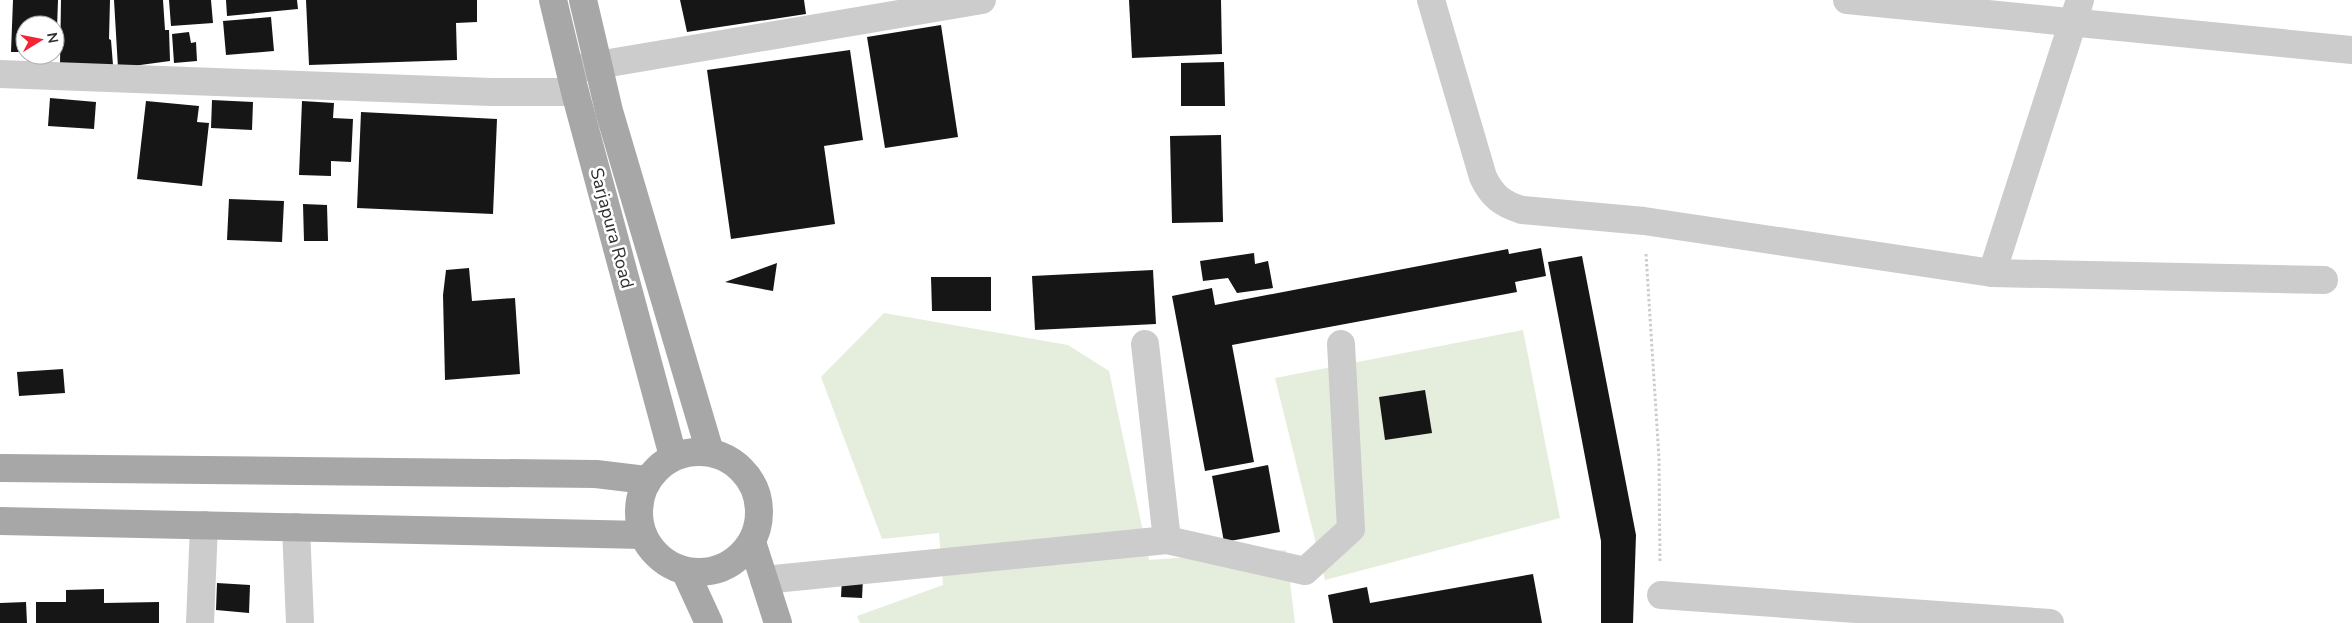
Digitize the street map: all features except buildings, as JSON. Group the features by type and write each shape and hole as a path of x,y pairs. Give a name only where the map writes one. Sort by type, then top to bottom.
{"main road":[{"name":"Sarjapura Road","path":"553,0 572,81 673,456"},
{"name":"Sarjapura Road","path":"583,0 609,111 710,452"},
{"path":"691,451 710,452 728,458 743,470 754,486 759,505 758,524 752,542 739,557 723,568 704,573 685,571 667,564 652,552 643,535 638,516 639,498 646,480 658,466 673,456 691,451"},
{"path":"0,468 596,474 646,480"},
{"path":"0,521 643,535"},
{"path":"752,542 778,623"},
{"path":"685,571 708,623"}],"street":[{"path":"0,74 491,92 572,81 598,65 982,0"},
{"path":"1431,0 1483,177 1498,200 1509,206 1522,210 1644,221 1992,273 2324,280"},
{"path":"1848,0 2076,12 2352,50"},
{"path":"1992,273 2076,12"},
{"path":"1146,344 1167,540"},
{"path":"764,580 1167,540 1305,571 1350,529 1341,344"},
{"path":"200,623 204,525"},
{"path":"296,527 300,623"},
{"path":"1661,595 2050,623"}],"path":[{"path":"1644,221 1660,458 1661,595"}],"green space":[{"path":"884,313 1068,345 1109,371 1149,560 1286,550 1295,623 860,623 857,616 943,585 939,533 882,539 821,377"},
{"path":"1523,330 1560,518 1325,580 1275,378"}]}
